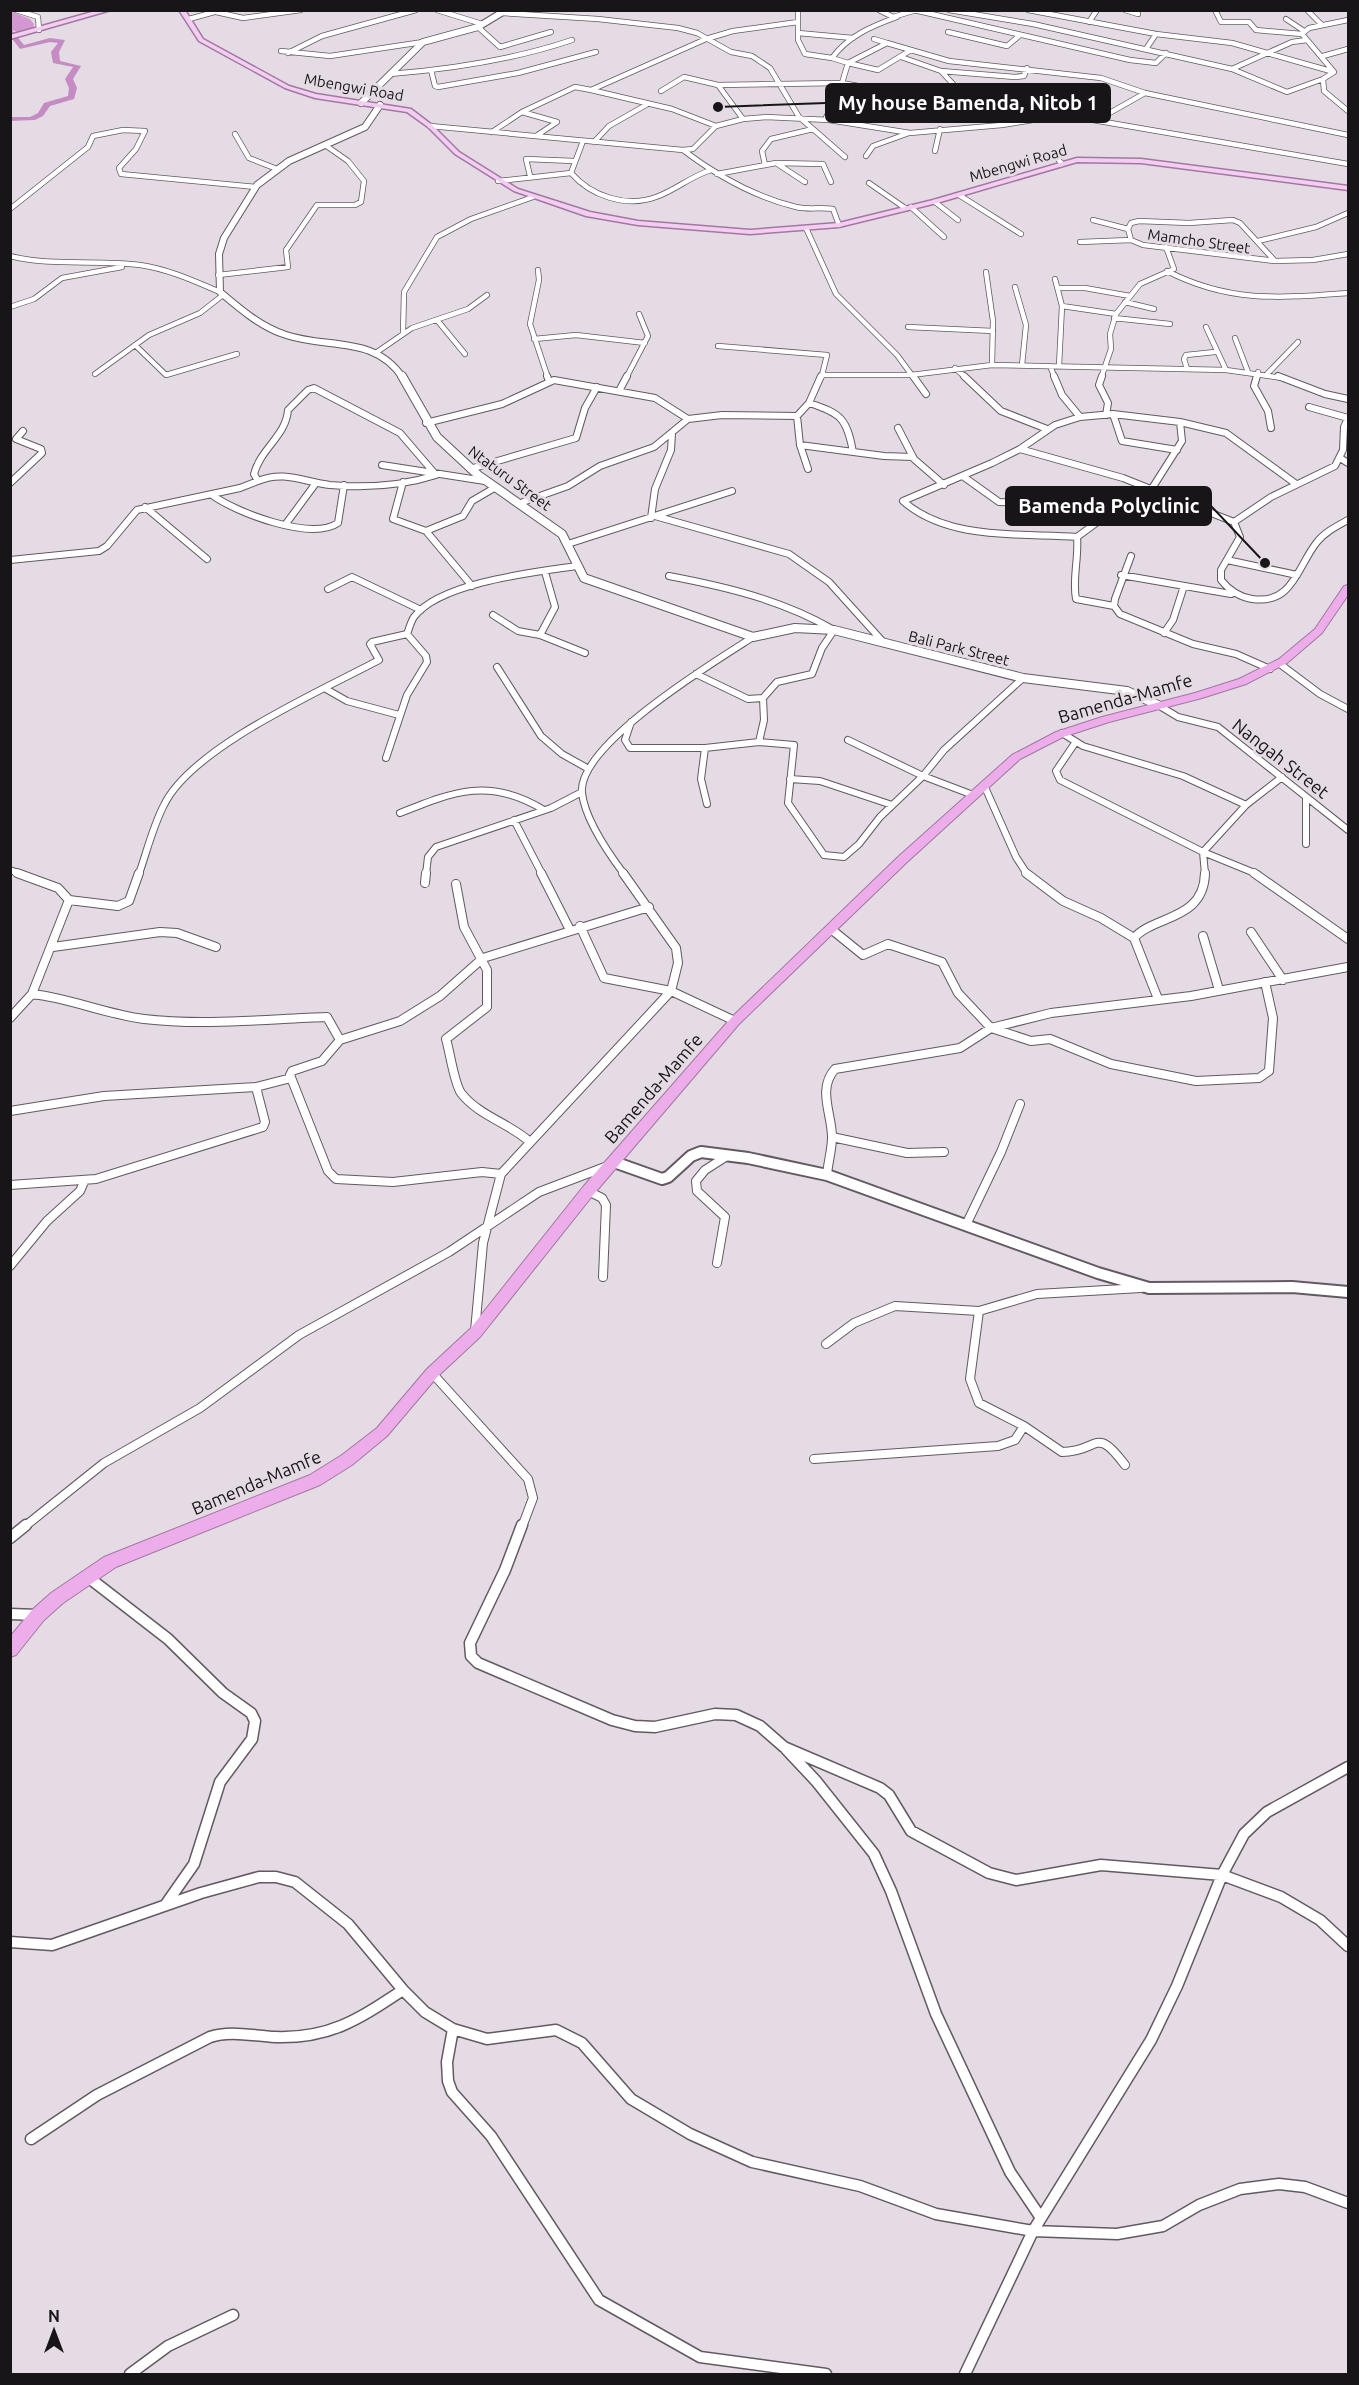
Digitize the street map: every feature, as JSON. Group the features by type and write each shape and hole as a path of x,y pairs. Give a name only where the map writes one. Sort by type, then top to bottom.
{"highway":[{"name":"Bamenda-Mamfe","path":"10,1650 38,1615 57,1598 110,1562 315,1480 347,1460 382,1432 432,1373 475,1333 588,1191 735,1021 1016,757 1062,733 1106,718 1230,687 1275,667 1300,651 1317,634 1348,588"}],"main road":[{"name":"Mbengwi Road","path":"182,10 201,40 286,87 315,96 409,110 430,126 457,153 498,181 533,197 589,214 638,223 750,232 839,225 935,202 1077,160 1141,160 1285,177 1348,188"},
{"path":"10,37 104,11"}],"street":[{"path":"16,10 38,16 39,30"},
{"path":"189,19 218,11 243,18 301,10"},
{"path":"288,53 322,36 416,10"},
{"path":"437,10 480,26 500,47 551,33"},
{"path":"798,10 801,14 798,22 799,45 805,54 832,58 878,70 911,50"},
{"path":"879,10 897,17"},
{"path":"949,10 1048,28 1232,69 1287,92 1323,79 1334,72"},
{"path":"1028,10 1156,34 1232,43 1334,72"},
{"path":"1089,22 1097,10"},
{"path":"1125,10 1138,14"},
{"path":"1215,10 1221,22 1251,22 1256,30 1303,33 1321,24 1348,20"},
{"path":"1307,10 1321,24"},
{"path":"832,58 853,38 914,11 1019,36 1151,63 1159,62 1166,53"},
{"path":"281,51 330,56 423,42 480,26 504,12 678,28 731,52 752,56 770,68 799,117 845,157"},
{"path":"1286,19 1303,33 1334,72"},
{"path":"591,90 706,39 733,31 798,22"},
{"path":"1037,39 1048,28"},
{"path":"948,32 1007,46 1012,45 1019,36"},
{"path":"798,33 853,38"},
{"path":"1146,49 1156,34"},
{"path":"874,39 949,61 1101,78 1145,93 1348,135"},
{"path":"390,74 517,58 572,40"},
{"path":"1232,69 1292,42 1307,40"},
{"path":"361,103 423,42"},
{"path":"825,120 842,83 848,63 888,43"},
{"path":"1323,56 1348,49"},
{"path":"431,70 435,86 438,87 516,74 596,51"},
{"path":"901,57 941,71 1021,77 1025,75 1027,68"},
{"path":"941,71 975,108"},
{"path":"661,91 684,76 718,85 842,83 899,96 975,108 1014,117 1020,122"},
{"path":"1323,79 1324,91 1348,111"},
{"path":"718,85 743,119"},
{"path":"492,132 522,112 575,87 672,110 716,126"},
{"path":"1099,119 1145,93"},
{"path":"95,374 135,345 175,322 208,309 219,302 221,294 218,274 219,254 225,238 256,187 277,169 365,127 380,105"},
{"path":"594,142 609,126 646,105"},
{"path":"522,112 557,122 536,136"},
{"path":"866,156 873,146 910,133 1020,122 1064,115 1099,119 1348,164"},
{"path":"430,126 683,150 693,149 716,126 743,119 799,117 910,133"},
{"path":"10,209 88,147 93,136 137,129 145,131 136,149 118,171 121,174 256,187"},
{"path":"765,165 762,151 771,139 813,129"},
{"path":"935,151 940,129"},
{"path":"235,134 249,158 277,169"},
{"path":"571,174 583,141"},
{"path":"218,274 288,267 286,250 317,205 353,205 361,202 364,181 348,160 326,145"},
{"path":"683,150 717,174 794,206 810,209 830,208 839,225"},
{"path":"1053,153 1062,164"},
{"path":"530,176 526,165 528,158 574,161"},
{"path":"717,174 797,162 823,164 831,182"},
{"path":"776,164 805,182"},
{"path":"498,181 530,176 571,174 601,195 636,200 656,197 694,174 711,170"},
{"path":"869,183 908,208 944,237"},
{"path":"959,195 1021,234"},
{"path":"403,333 404,292 437,237 471,219 533,197"},
{"path":"935,202 958,220"},
{"name":"Mamcho Street","path":"1258,241 1307,230 1348,213"},
{"path":"1093,220 1128,229"},
{"name":"Mamcho Street","path":"1275,261 1258,241 1233,220 1189,223 1139,221 1131,223 1128,229 1131,240 1141,245 1241,260 1275,261 1313,260 1348,254"},
{"path":"806,228 836,294 897,355 926,394"},
{"path":"1080,242 1107,238 1131,240"},
{"path":"1106,415 1108,403 1099,385 1111,350 1110,334 1115,316 1145,280 1174,268 1166,247"},
{"path":"10,256 51,263 127,264 175,273 221,294 259,320 290,336 377,352 403,333 468,309 487,295"},
{"path":"10,307 34,299 62,278 112,270 127,264"},
{"path":"538,270 539,280 530,324 549,381"},
{"path":"986,272 992,305 992,365"},
{"path":"1167,272 1192,285 1243,296 1292,299 1348,293"},
{"path":"1055,279 1062,306 1059,366"},
{"path":"1015,287 1027,319 1027,340 1022,365"},
{"path":"1059,288 1085,288 1130,296"},
{"path":"1125,302 1154,309"},
{"path":"1062,306 1170,324"},
{"path":"619,391 645,343 648,331 639,314"},
{"path":"437,320 465,354"},
{"path":"908,327 993,331"},
{"path":"1206,327 1215,352 1226,370"},
{"path":"534,339 576,335 645,343"},
{"path":"1235,338 1248,372"},
{"path":"1267,374 1298,342"},
{"path":"135,345 168,375 237,354"},
{"path":"426,423 502,404 549,381 568,381 655,398 688,418 722,415 797,416 809,403 822,375 827,356 718,346"},
{"name":"Ntaturu Street","path":"377,352 394,365 426,423 470,469 485,481 522,502 571,543"},
{"path":"1186,369 1184,358 1186,355 1215,352"},
{"path":"822,375 911,375 992,365 1226,370 1267,374 1348,399"},
{"path":"1050,366 1062,395 1080,417"},
{"path":"955,368 1001,411 1047,429"},
{"path":"1258,372 1254,378 1254,386 1268,411 1271,428"},
{"path":"470,469 560,445 576,438 585,408 597,387"},
{"path":"258,482 254,474 258,459 287,424 291,406 308,390 314,388 400,433 435,473"},
{"path":"809,403 843,416 848,424 853,452"},
{"path":"1234,522 1271,496 1327,471 1340,458 1344,427 1348,418 1309,407"},
{"path":"1113,414 1122,441 1177,450"},
{"path":"1140,485 1113,511 1077,537 953,528 927,518 903,503 904,498 964,477 1020,449 1047,429 1080,417 1113,414 1180,422 1232,435 1296,484"},
{"path":"797,416 800,445 808,469"},
{"path":"522,502 568,486 600,466 654,447 688,418"},
{"path":"1151,490 1177,450 1183,436 1180,422"},
{"path":"898,428 913,457 944,485"},
{"path":"10,483 42,453 41,449 16,439 23,431"},
{"path":"653,517 655,489 671,450 672,433"},
{"path":"800,445 825,446 883,458 913,457"},
{"path":"1020,449 1140,485 1234,522 1240,537 1221,570 1221,580 1236,594"},
{"path":"1340,458 1348,463"},
{"path":"382,465 485,481"},
{"path":"10,560 99,550 107,546 132,515 145,507 212,495 272,476 285,475 316,483 344,485 403,482 432,477 435,473"},
{"path":"964,477 999,502 1072,504 1113,511"},
{"path":"403,482 393,519 426,531 472,586"},
{"path":"285,525 316,483"},
{"path":"212,495 238,513 285,525 329,529 336,525 344,485"},
{"path":"426,531 463,516 472,501 496,487"},
{"path":"732,491 571,543 577,566 584,578 590,582 753,637"},
{"path":"145,507 207,559"},
{"path":"653,517 789,554 802,561 820,572 884,643"},
{"path":"1121,575 1236,594 1263,601 1279,599 1285,595 1320,538 1348,520"},
{"path":"1077,537 1079,556 1074,588 1076,599 1114,606 1124,617 1164,633 1199,646 1236,654 1275,667 1348,709"},
{"path":"1114,606 1121,575 1131,556"},
{"path":"1227,560 1297,575"},
{"path":"407,634 411,623 421,610 438,598 472,586 577,566"},
{"path":"540,635 555,606 545,572"},
{"path":"669,576 740,590 804,613 834,630 822,648 812,674 777,682 763,698 764,720 759,742"},
{"path":"328,590 352,577 421,610"},
{"path":"1164,633 1174,621 1178,596 1184,586"},
{"path":"493,615 518,631 540,635 585,653"},
{"name":"Bali Park Street","path":"753,637 795,628 834,630 1023,678 1127,691 1158,705"},
{"path":"10,870 58,888 69,900 126,904 164,804 181,780 219,747 379,660 372,642 407,634"},
{"path":"386,758 407,695 427,662 426,656 407,634"},
{"path":"475,1333 483,1243 501,1174 530,1142 553,1122 671,991 678,963 676,948 607,850 582,792 587,768 631,722 696,674 753,637"},
{"path":"497,667 541,736 587,768"},
{"path":"696,674 748,699 763,698"},
{"path":"631,722 625,740 630,748 705,748 759,742 794,745 787,797 790,807 824,855 829,858 844,858 892,805 923,776 944,750 1023,678"},
{"path":"326,689 347,701 399,715"},
{"name":"Nangah Street","path":"1158,705 1178,717 1218,728 1348,830"},
{"path":"1062,733 1075,743 1183,776 1246,805"},
{"path":"848,740 923,776 973,795"},
{"path":"1075,743 1056,771 1060,780 1203,852 1257,874 1348,939"},
{"path":"705,748 701,778 707,804"},
{"path":"1134,938 1139,932 1182,913 1197,897 1204,884 1203,852 1246,805 1282,777"},
{"path":"790,779 820,781 892,805"},
{"path":"984,785 1026,873 1063,902 1101,918 1134,938 1158,999"},
{"path":"400,813 445,796 479,788 515,792 544,810"},
{"path":"425,883 428,857 436,847 544,810 582,792"},
{"path":"1306,798 1306,844"},
{"path":"514,820 570,930"},
{"path":"456,884 464,927 483,958 487,970 487,1007 448,1036 445,1042 453,1059 460,1092 480,1111 517,1130 530,1142"},
{"path":"10,1018 32,994 53,947 69,900"},
{"path":"501,1174 482,1172 393,1182 336,1179 328,1171 291,1078 292,1071 322,1060 340,1040 400,1021 440,996 483,958 580,926 649,907"},
{"path":"580,926 604,978 671,991 735,1021"},
{"path":"831,929 863,955 888,944 942,962 958,993 991,1028 1030,1041 1050,1039 1111,1064 1196,1081 1259,1078 1269,1071 1273,1018 1265,982"},
{"path":"53,947 160,932 177,933 216,946"},
{"path":"1251,932 1283,980"},
{"path":"1203,936 1219,990"},
{"path":"827,1175 832,1137 826,1097 829,1076 835,1069 960,1048 991,1028 1051,1013 1191,996 1348,967"},
{"path":"32,994 61,997 117,1014 144,1019 200,1022 327,1017 340,1040"},
{"path":"10,1111 104,1096 191,1089 256,1087 291,1078"},
{"path":"10,1185 84,1182 263,1127 265,1122 256,1087"},
{"path":"966,1225 1001,1152 1020,1104"},
{"path":"832,1137 907,1153 944,1152"},
{"path":"10,1538 104,1463 200,1407 299,1335 449,1252 539,1192 590,1174 614,1162 662,1179 668,1178 695,1153 728,1155 827,1175 1112,1278 1149,1288"},
{"path":"717,1263 725,1217 697,1191 696,1181 705,1170 728,1155"},
{"path":"10,1266 47,1221 80,1191 84,1182"},
{"path":"588,1191 603,1198 606,1205 603,1277"},
{"path":"1110,1291 1112,1278"},
{"path":"826,1344 854,1323 895,1306 979,1311 1037,1294 1149,1288 1292,1287 1348,1292"},
{"path":"979,1311 974,1363 970,1379 972,1390 979,1403 1024,1426 1062,1452 1070,1452 1091,1443 1101,1442 1110,1445 1125,1465"},
{"path":"432,1373 528,1479 533,1498 505,1570 470,1643 471,1656 478,1663 612,1720 635,1726 655,1727 716,1714 736,1716 760,1726 784,1747 816,1781 873,1854 891,1891 936,2014 1010,2172 1041,2218"},
{"path":"814,1459 998,1446 1015,1440 1024,1426"},
{"path":"88,1577 168,1639 223,1694 251,1713 255,1721 252,1739 220,1782 194,1864 165,1905"},
{"path":"10,1614 38,1615"},
{"path":"784,1747 880,1788 889,1795 911,1831 989,1874 1016,1880 1101,1865 1149,1866 1222,1875 1281,1897 1320,1920 1348,1946"},
{"path":"965,2374 1033,2231 1151,2040 1177,1986 1222,1875 1244,1834 1267,1812 1348,1767"},
{"path":"10,1942 52,1945 165,1905 259,1877 276,1877 295,1882 348,1924 403,1990 425,2012 453,2029 488,2039 527,2032 556,2030 582,2043 631,2099 690,2134 752,2162 860,2186 936,2214 1033,2231 1117,2234 1163,2226 1199,2205 1240,2189 1279,2184 1305,2187 1348,2204"},
{"path":"32,2139 97,2095 210,2037 221,2033 303,2037 332,2031 351,2023 403,1990"},
{"path":"453,2029 447,2062 448,2081 452,2092 491,2136 599,2301 700,2357 826,2374"},
{"path":"130,2374 168,2346 234,2315"}],"shaded area":[{"path":"10,11 30,19 34,24 33,30 18,32 11,30"}],"waterway":[{"path":"10,30 22,48 50,40 63,41 55,52 57,63 77,66 69,79 73,88 71,97 47,105 41,114 32,119 10,119"}],"place":[{"name":"My house Bamenda, Nitob 1","path":"718,107"},
{"name":"Bamenda Polyclinic","path":"1265,563"}]}
